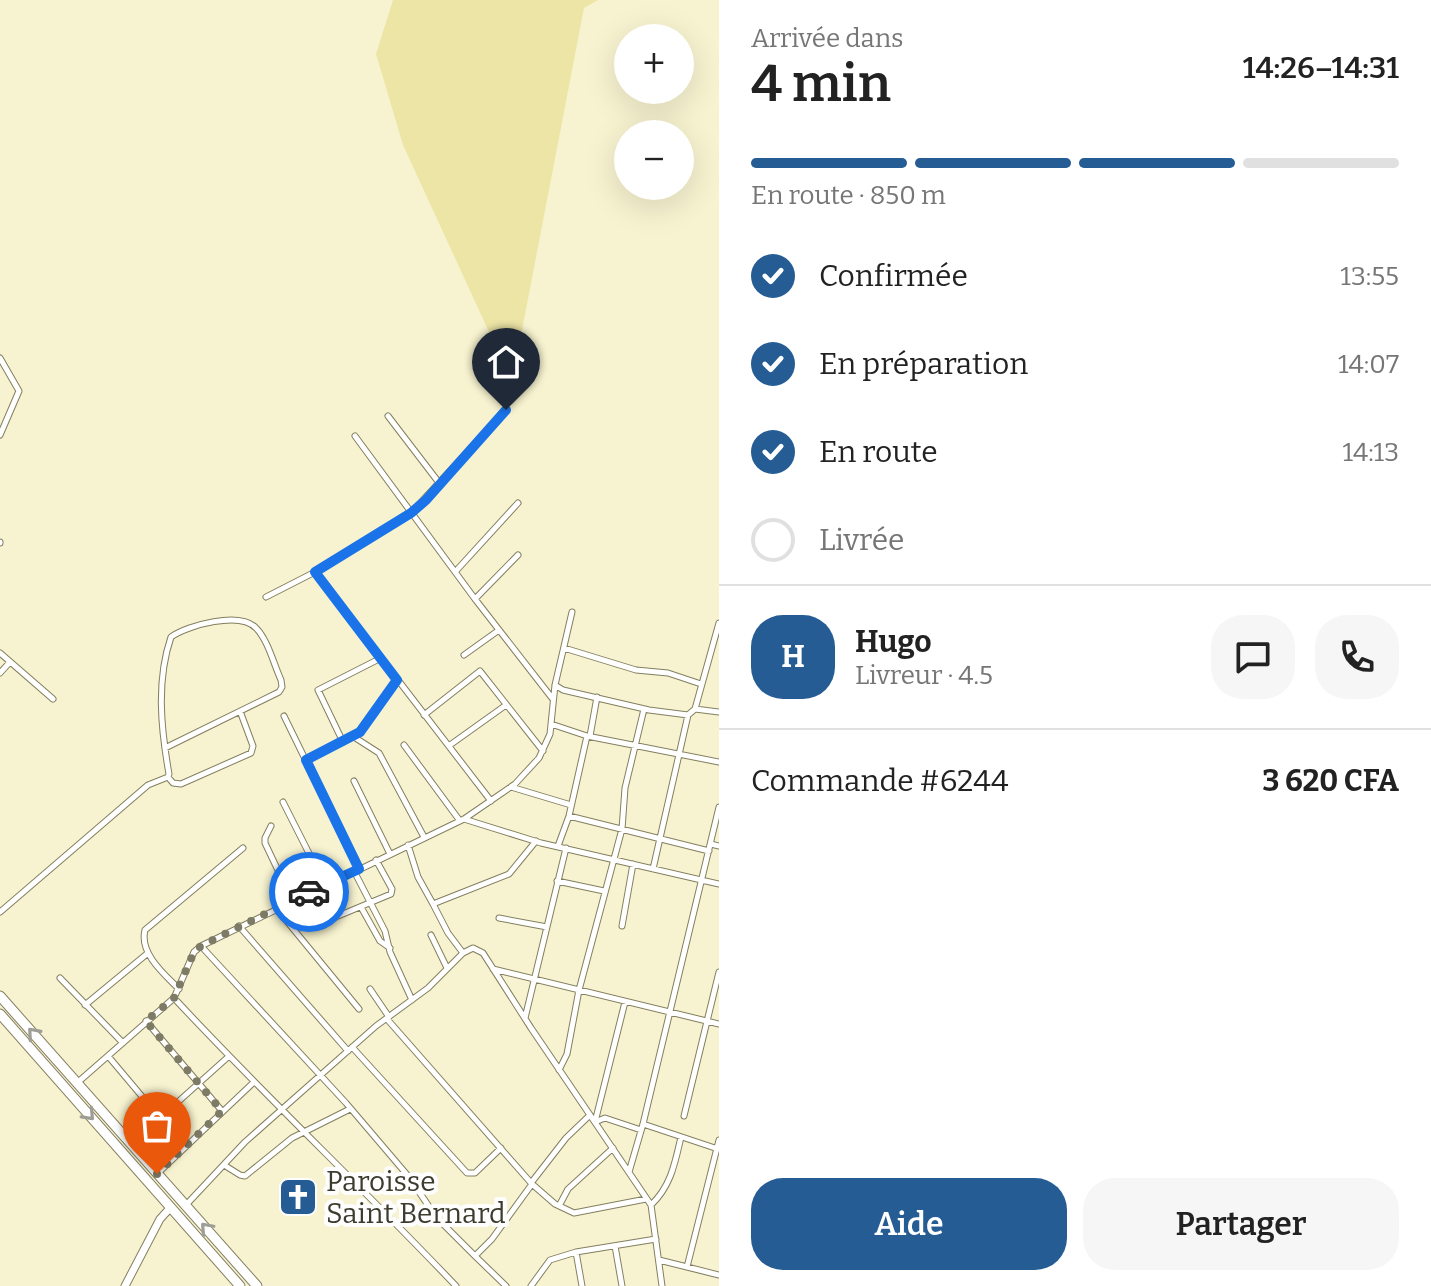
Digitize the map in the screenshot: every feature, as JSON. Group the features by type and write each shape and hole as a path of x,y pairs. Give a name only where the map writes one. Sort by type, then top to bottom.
{"main road":[{"path":"0,996 257,1286"},
{"path":"0,1014 240,1286"}],"street":[{"path":"0,358 19,391 0,435"},
{"path":"266,597 315,572 411,513 506,410"},
{"path":"388,416 440,484"},
{"path":"355,436 553,699"},
{"path":"455,572 518,503"},
{"path":"475,599 518,555"},
{"path":"315,572 491,801"},
{"path":"77,1083 174,998 194,952 201,946 462,820 529,770 543,751 551,724 555,685 572,612"},
{"path":"165,748 240,711 279,692 282,687 256,628 251,625 219,620 177,633 169,640 161,695 161,729 168,777 173,783 181,784 251,753 253,746 240,711"},
{"path":"653,869 688,715 695,709 719,623"},
{"path":"464,655 499,630"},
{"path":"564,648 636,670 668,673 701,684"},
{"path":"0,653 53,699"},
{"path":"343,742 318,690 381,658"},
{"path":"0,673 10,662"},
{"path":"424,715 480,671 543,751"},
{"path":"306,760 354,737 397,680"},
{"path":"555,685 563,690 644,709 688,715"},
{"path":"558,846 569,816 597,697"},
{"path":"450,745 506,705"},
{"path":"559,1070 567,1054 579,990 622,829 625,788 644,709"},
{"path":"695,709 719,712"},
{"path":"284,716 385,931 412,1000"},
{"path":"551,724 634,747 719,762"},
{"path":"354,737 379,753 424,837"},
{"path":"404,745 462,820 536,841 719,884"},
{"path":"0,912 148,785 168,777"},
{"path":"354,781 390,854"},
{"path":"510,787 571,805"},
{"path":"283,802 324,886 335,916 392,892 376,860"},
{"path":"629,1173 719,807"},
{"path":"569,816 709,851"},
{"path":"271,826 265,843 292,900"},
{"path":"433,904 509,874 536,841"},
{"path":"711,844 719,846"},
{"path":"408,845 418,877 448,933 463,953"},
{"path":"179,989 148,953 143,944 145,930 243,848"},
{"path":"525,1018 566,848"},
{"path":"622,926 633,864"},
{"path":"557,881 604,891"},
{"path":"361,907 380,941 390,948"},
{"path":"276,908 359,1009"},
{"path":"499,918 547,927"},
{"path":"239,926 467,1173 475,1173 501,1148"},
{"path":"431,935 447,968"},
{"path":"201,946 246,992 409,1177 436,1217 506,1286"},
{"path":"186,1205 224,1165 350,1049 412,1000 463,953 473,948 483,953 651,1205 662,1286"},
{"path":"85,1005 148,953"},
{"path":"492,969 719,1024"},
{"path":"684,1116 719,972"},
{"path":"60,978 123,1043"},
{"path":"370,989 388,1018 532,1184 559,1206 574,1213 646,1199"},
{"path":"174,998 228,1057 456,1286"},
{"path":"595,1122 625,1002"},
{"path":"146,1021 222,1111"},
{"path":"108,1056 161,1119"},
{"path":"131,1144 228,1057"},
{"path":"157,1174 254,1082"},
{"path":"224,1165 245,1176 304,1130 350,1109"},
{"path":"475,1256 492,1239 566,1138 590,1115"},
{"path":"595,1122 605,1118 718,1149"},
{"path":"651,1205 667,1186 681,1137"},
{"path":"687,1267 719,1140"},
{"path":"559,1206 568,1189 613,1148"},
{"path":"709,1186 719,1188"},
{"path":"125,1286 160,1219 171,1207"},
{"path":"531,1286 550,1260 576,1252 656,1239"},
{"path":"615,1246 622,1286"},
{"path":"576,1252 582,1286"},
{"path":"659,1260 719,1275"}],"shaded area":[{"path":"393,0 598,0 584,8 512,382 403,145 376,54"}],"way so far":[{"path":"157,1174 222,1111 146,1021 174,998 194,952 201,946 309,892"}],"place":[{"name":"Paroisse Saint Bernard","path":"298,1197"}],"route":[{"path":"309,892 359,869 306,760 360,732 397,680 315,572 411,513 506,410"}]}
